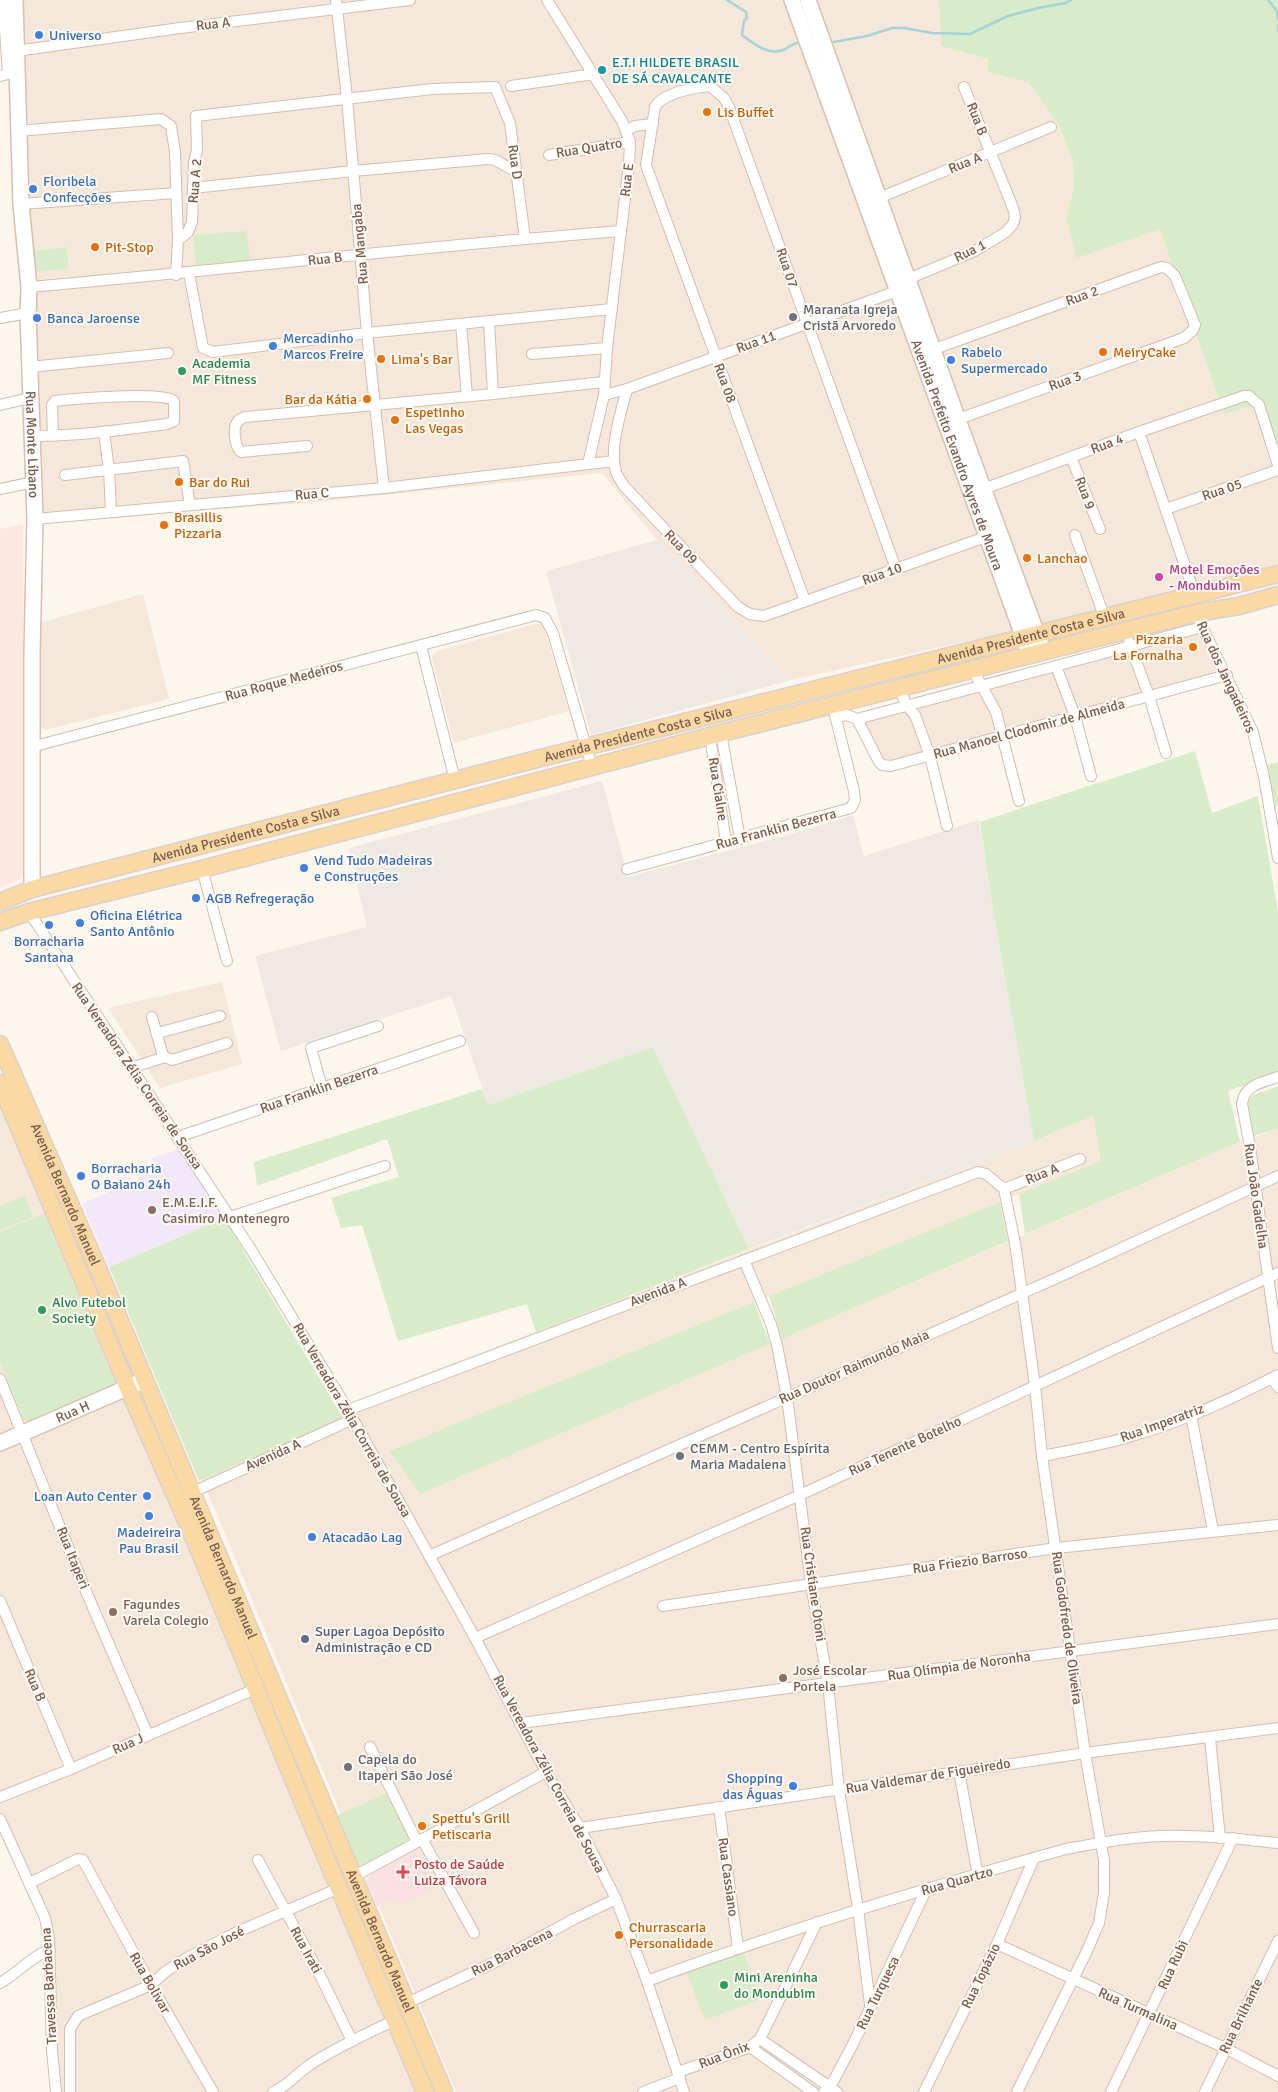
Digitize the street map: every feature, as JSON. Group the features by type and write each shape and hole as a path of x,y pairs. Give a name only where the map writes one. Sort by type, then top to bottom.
{"main road":[{"name":"Avenida Presidente Costa e Silva","path":"0,902 32,889 353,806 1104,616 1235,586 1278,574"},
{"path":"1252,581 1258,601"},
{"path":"1235,586 1239,606"},
{"name":"Avenida Presidente Costa e Silva","path":"0,922 29,912 202,869 715,734 834,711 920,682 1124,632 1199,620 1278,595"},
{"path":"917,663 913,666 912,674 920,682"},
{"path":"886,671 890,672 897,689"},
{"path":"353,806 359,828"},
{"path":"146,883 135,880 132,877 133,872 154,858"},
{"path":"102,894 113,889 117,882 115,873 107,870"},
{"name":"Avenida Bernardo Manuel","path":"0,1044 145,1380 444,2092"},
{"name":"Avenida Bernardo Manuel","path":"0,1086 193,1536 295,1785 425,2092"},
{"path":"295,1785 312,1777"},
{"path":"302,1801 319,1794"}],"street":[{"path":"0,76 8,74 3,0"},
{"name":"Rua Monte Líbano","path":"15,0 21,204 29,287 30,398 35,518 32,889"},
{"name":"Rua A","path":"16,51 336,5 410,0"},
{"name":"Rua E","path":"547,0 627,130 630,142 604,382"},
{"name":"Avenida Prefeito Evandro Ayres de Moura","path":"792,0 898,292 927,352"},
{"name":"Avenida Prefeito Evandro Ayres de Moura","path":"808,0 908,279 927,352 1037,653"},
{"name":"Rua Mangaba","path":"336,5 347,98 367,333 384,488"},
{"path":"511,86 594,74"},
{"name":"Rua 07","path":"646,165 655,107 659,100 698,87 710,86 724,98 752,166 896,569"},
{"name":"Rua D","path":"347,98 432,89 495,87 508,115 525,239"},
{"name":"Rua B","path":"964,87 1012,208"},
{"name":"Rua A 2","path":"178,240 188,232 192,222 194,162 197,150 196,116 347,98"},
{"path":"18,131 161,119 171,126 175,152 178,240 176,274"},
{"path":"627,130 635,126 653,124"},
{"name":"Rua A","path":"879,198 1051,127"},
{"name":"Rua Quatro","path":"549,155 630,142"},
{"path":"193,188 488,159 495,160 517,172"},
{"path":"629,164 646,165"},
{"name":"Rua 08","path":"646,165 805,601"},
{"path":"21,204 176,193"},
{"name":"Rua 1","path":"908,279 975,251 1006,232 1013,224 1015,217 1012,208"},
{"name":"Rua B","path":"29,287 621,231"},
{"name":"Rua 2","path":"927,352 1161,267 1167,268 1175,276 1195,325 1193,330 1184,338"},
{"path":"189,273 203,348 213,352 367,333 612,309"},
{"path":"898,292 908,279"},
{"name":"Rua 11","path":"627,389 898,292"},
{"path":"0,318 28,312"},
{"path":"489,322 493,394"},
{"path":"461,324 467,396"},
{"name":"Rua 3","path":"952,422 1184,338"},
{"path":"532,354 607,348"},
{"path":"30,367 168,353"},
{"path":"307,446 241,452 237,448 235,428 238,421 245,417 604,382 604,395 588,464 614,462"},
{"path":"604,395 627,389"},
{"name":"Rua 09","path":"627,389 617,428 614,462 616,474 624,486 738,607 750,614 764,616"},
{"path":"32,436 53,436 104,432 167,424 175,419 174,401 169,397 144,398 131,395 53,402 53,436"},
{"name":"Rua 4","path":"977,491 1244,396 1249,396 1258,406 1278,465"},
{"path":"0,405 30,398"},
{"path":"104,432 109,470 111,511"},
{"path":"1139,432 1195,595"},
{"name":"Rua 9","path":"1071,457 1100,530"},
{"path":"65,475 183,461 190,505"},
{"name":"Rua C","path":"35,518 384,488 588,464"},
{"name":"Rua 05","path":"1166,509 1278,470"},
{"path":"0,489 34,482"},
{"name":"Rua 10","path":"764,616 993,534"},
{"path":"1075,535 1104,616"},
{"name":"Rua Roque Medeiros","path":"32,747 536,615 545,618 554,633 586,747"},
{"path":"834,711 857,719 1131,647 1199,620"},
{"name":"Rua dos Jangadeiros","path":"1199,620 1253,732 1264,777 1278,858"},
{"path":"1124,632 1149,696 1166,753"},
{"path":"421,646 455,780"},
{"path":"1056,666 1075,716 1091,776"},
{"path":"973,670 996,712 1019,801"},
{"name":"Rua Manoel Clodomir de Almeida","path":"857,719 876,757 882,765 891,766 1227,675"},
{"path":"897,689 906,705 915,715 930,756 947,826"},
{"name":"Rua Franklin Bezerra","path":"627,869 851,808 855,800 854,791 834,711"},
{"name":"Rua Cialne","path":"715,734 740,839"},
{"name":"Rua Cialne","path":"715,734 726,842"},
{"path":"586,747 592,767"},
{"path":"202,869 227,961"},
{"name":"Rua Vereadora Zélia Correia de Sousa","path":"29,912 178,1137 301,1330 475,1638 546,1772 580,1828 616,1899 647,1981 684,2092"},
{"path":"158,1033 220,1016"},
{"path":"152,1017 163,1056"},
{"path":"322,1088 311,1048 378,1026"},
{"name":"Rua Franklin Bezerra","path":"178,1137 460,1040"},
{"path":"163,1056 172,1060 227,1043"},
{"path":"131,1068 162,1058 163,1056"},
{"name":"Rua João Gadelha","path":"1278,1077 1252,1086 1243,1097 1242,1104 1256,1186 1278,1348"},
{"name":"Rua A","path":"1004,1189 1080,1159"},
{"path":"230,1217 385,1166"},
{"name":"Avenida A","path":"192,1492 350,1414 744,1260 969,1175 978,1172 986,1174 1004,1189"},
{"name":"Rua Doutor Raimundo Maia","path":"429,1556 1021,1293 1278,1176"},
{"name":"Rua Godofredo de Oliveira","path":"1004,1189 1015,1243 1035,1385 1042,1456 1084,1753 1105,1872 1102,1908 1098,1923 1017,2092"},
{"name":"Rua Cristiane Otoni","path":"744,1260 771,1324 787,1397 811,1584 828,1684 839,1790 858,1909 870,2004"},
{"name":"Rua Tenente Botelho","path":"475,1638 800,1495 1278,1272"},
{"name":"Rua Itaperi","path":"0,1379 85,1589 148,1735"},
{"name":"Rua H","path":"0,1443 145,1380"},
{"name":"Rua Imperatriz","path":"1042,1456 1131,1436 1191,1415 1276,1380"},
{"path":"1191,1415 1212,1531"},
{"name":"Rua Friezio Barroso","path":"662,1606 1056,1548 1278,1525"},
{"name":"Rua B","path":"0,1601 71,1769"},
{"name":"Rua Olímpia de Noronha","path":"521,1722 828,1684 1070,1650 1278,1624"},
{"name":"Rua J","path":"0,1797 71,1769 255,1689"},
{"name":"Rua Valdemar de Figueiredo","path":"580,1828 1084,1753 1278,1728"},
{"path":"1210,1738 1220,1838"},
{"path":"370,1747 419,1840 474,1933"},
{"path":"959,1771 978,1876"},
{"path":"353,1877 546,1772"},
{"name":"Rua Cassiano","path":"719,1807 738,1948"},
{"path":"0,1819 30,1883"},
{"name":"Rua Quartzo","path":"647,1981 738,1948 858,1909 978,1876 1034,1858 1100,1842 1162,1836 1233,1838 1278,1843"},
{"name":"Rua Rubi","path":"1111,2092 1233,1838"},
{"name":"Rua Topázio","path":"924,2092 998,1944 1034,1858"},
{"name":"Rua Bolivar","path":"30,1883 78,1859 83,1860 150,1985 213,2092"},
{"name":"Rua Irati","path":"258,1860 352,2041"},
{"name":"Travessa Barbacena","path":"30,1883 45,1918 50,1950 52,2050 56,2092"},
{"name":"Rua São José","path":"84,2014 150,1985 185,1959 235,1933 339,1888"},
{"name":"Rua Turquesa","path":"830,2090 926,1890"},
{"name":"Rua Barbacena","path":"407,2003 493,1963 574,1919 616,1899"},
{"name":"Rua Ônix","path":"643,2092 679,2075 750,2047 760,2039 817,1922"},
{"name":"Rua Brilhante","path":"1205,2092 1278,1941"},
{"name":"Rua Turmalina","path":"998,1944 1225,2048 1278,2076"},
{"path":"0,1983 18,1973 40,1954 50,1950"},
{"name":"Travessa Barbacena","path":"70,2092 70,2029 78,2016 84,2014"},
{"path":"273,2092 286,2085 309,2065 395,2020"},
{"path":"760,2039 830,2090"},
{"path":"750,2047 813,2092"}],"shaded area":[{"path":"18,0 939,0 941,46 988,59 987,72 1028,82 1058,124 1073,161 1075,189 1066,218 1160,228 1224,414 1252,406 1278,479 1278,565 1009,632 791,680 657,540 602,473 317,502 32,524"},
{"path":"23,524 24,875 21,879 0,888 0,529"},
{"path":"657,540 791,680 591,735 546,571"},
{"path":"143,594 169,699 45,730 39,726 39,623"},
{"path":"536,624 543,624 569,711 454,743 432,657 437,651"},
{"path":"1202,627 1217,674 891,766 879,762 857,719"},
{"path":"602,781 628,877 795,833 853,815 864,856 979,820 1034,1141 749,1249 653,1047 488,1105 451,996 281,1051 255,956 367,927 349,848"},
{"path":"222,982 242,1064 160,1088 108,1008"},
{"path":"0,1083 425,2092 56,2092 49,1938 0,1819"},
{"path":"1093,1116 1101,1161 389,1451 420,1494 1240,1142 1278,1129 1278,2092 456,2092 198,1469 349,1403 1039,1139"},
{"name":"E.M.E.I.F. Casimiro Montenegro","path":"180,1149 224,1218 109,1267 82,1203 157,1172 152,1158"},
{"name":"Posto de Saúde Luiza Távora","path":"417,1851 433,1888 402,1904 397,1896 377,1906 366,1880"}],"green space":[{"path":"939,0 1278,0 1278,479 1252,406 1224,414 1160,229 1077,258 1066,218 1074,189 1073,161 1058,124 1028,82 987,72 988,59 941,46"},
{"path":"247,231 250,261 196,265 193,235"},
{"path":"67,247 68,269 32,272 32,251"},
{"path":"1195,751 1212,813 1258,796 1278,912 1278,1073 1228,1091 1240,1142 1025,1234 1019,1194 1101,1161 1093,1116 1034,1141 992,904 980,822"},
{"path":"1278,762 1278,806 1276,807 1266,765"},
{"path":"653,1047 749,1249 536,1332 527,1304 398,1341 362,1225 341,1228 331,1198 399,1177 387,1139 257,1186 254,1162 482,1089 488,1105"},
{"path":"1278,1086 1278,1129 1253,1136 1246,1105 1253,1095"},
{"path":"25,1196 33,1217 0,1230 0,1206"},
{"path":"1000,1202 1008,1241 782,1339 769,1296"},
{"name":"Alvo Futebol Society","path":"44,1214 116,1385 30,1422 24,1421 0,1362 0,1232"},
{"path":"224,1218 343,1418 199,1481 109,1267"},
{"path":"754,1302 770,1344 420,1494 389,1451"},
{"path":"386,1793 409,1838 407,1842 358,1867 338,1815"},
{"name":"Mini Areninha do Mondubim","path":"743,1951 761,1999 705,2020 686,1971"}],"waterway":[{"path":"727,0 746,12 747,18 744,21 742,35 756,45 766,50 777,51 797,43"},
{"path":"834,42 867,36 892,28 932,33 970,34 1008,16 1066,3 1071,0"},
{"path":"1268,0 1277,11 1278,19"},
{"path":"1278,25 1278,31"}],"place":[{"name":"Universo","path":"39,35"},
{"name":"E.T.I HILDETE BRASIL DE SÁ CAVALCANTE","path":"602,70"},
{"name":"Lis Buffet","path":"707,112"},
{"name":"Floribela Confecções","path":"33,189"},
{"name":"Pit-Stop","path":"95,247"},
{"name":"Maranata Igreja Cristã Arvoredo","path":"793,317"},
{"name":"Banca Jaroense","path":"37,318"},
{"name":"Mercadinho Marcos Freire","path":"273,346"},
{"name":"MeiryCake","path":"1103,352"},
{"name":"Lima's Bar","path":"381,359"},
{"name":"Rabelo Supermercado","path":"951,360"},
{"name":"Academia MF Fitness","path":"182,371"},
{"name":"Bar da Kátia","path":"367,399"},
{"name":"Espetinho Las Vegas","path":"395,420"},
{"name":"Bar do Rui","path":"179,482"},
{"name":"Brasillis Pizzaria","path":"164,525"},
{"name":"Lanchao","path":"1027,558"},
{"name":"Motel Emoções - Mondubim","path":"1159,577"},
{"name":"Pizzaria La Fornalha","path":"1193,647"},
{"name":"Vend Tudo Madeiras e Construções","path":"304,868"},
{"name":"AGB Refregeração","path":"196,898"},
{"name":"Oficina Elétrica Santo Antônio","path":"80,923"},
{"name":"Borracharia Santana","path":"49,925"},
{"name":"Borracharia O Baiano 24h","path":"81,1176"},
{"name":"E.M.E.I.F. Casimiro Montenegro","path":"152,1210"},
{"name":"Alvo Futebol Society","path":"42,1310"},
{"name":"CEMM - Centro Espírita Maria Madalena","path":"680,1456"},
{"name":"Loan Auto Center","path":"147,1496"},
{"name":"Madeireira Pau Brasil","path":"149,1516"},
{"name":"Atacadão Lag","path":"312,1537"},
{"name":"Fagundes Varela Colegio","path":"113,1612"},
{"name":"Super Lagoa Depósito Administração e CD","path":"305,1639"},
{"name":"José Escolar Portela","path":"783,1678"},
{"name":"Capela do Itaperi São José","path":"348,1767"},
{"name":"Shopping das Águas","path":"793,1786"},
{"name":"Spettu's Grill Petiscaria","path":"422,1826"},
{"name":"Posto de Saúde Luiza Távora","path":"403,1872"},
{"name":"Churrascaria Personalidade","path":"619,1935"},
{"name":"Mini Areninha do Mondubim","path":"724,1985"}]}
